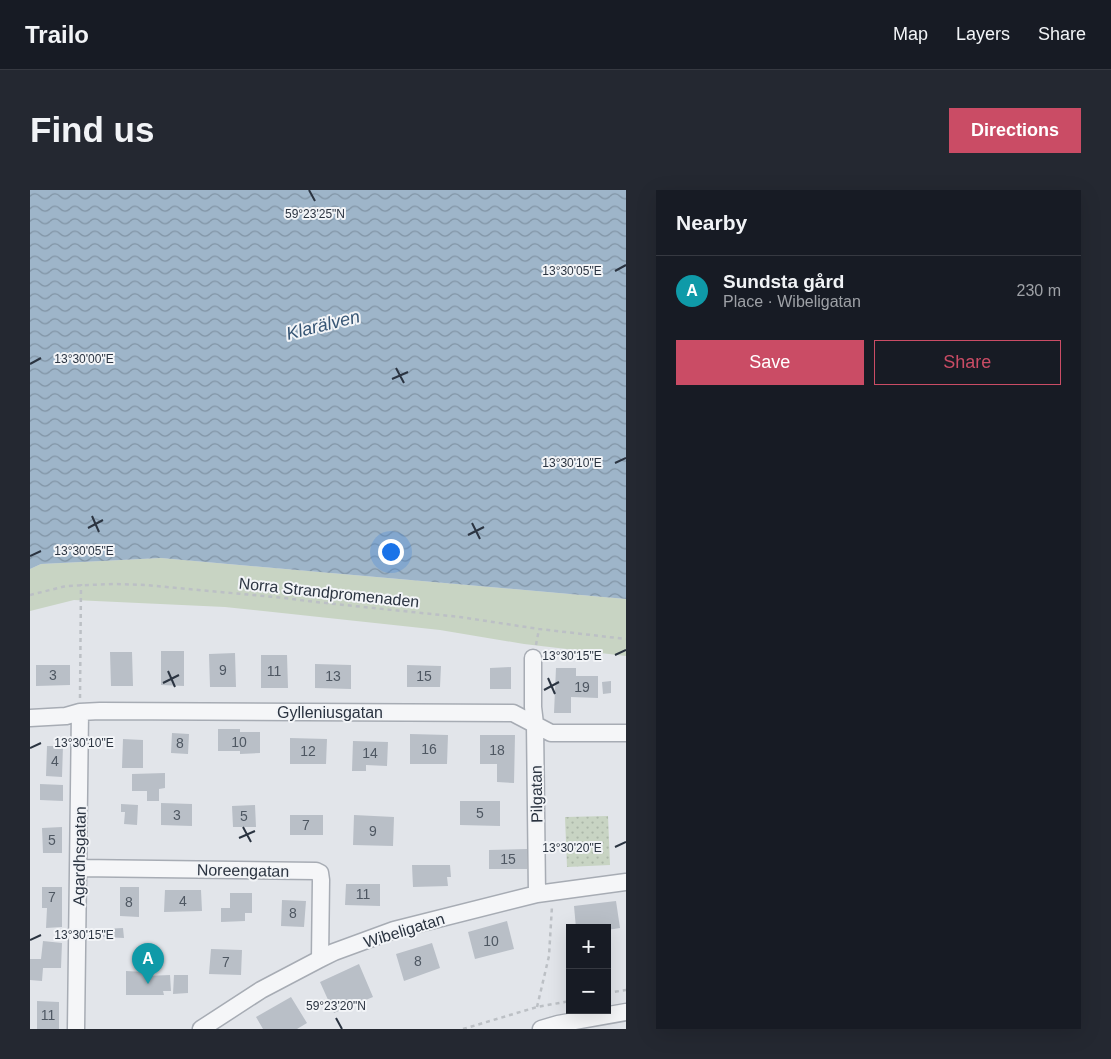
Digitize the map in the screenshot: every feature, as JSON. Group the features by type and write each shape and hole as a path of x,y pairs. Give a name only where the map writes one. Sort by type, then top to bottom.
{"street":[{"name":"Pilgatan","path":"533,658 533,707 545,893"},
{"name":"Gylleniusgatan","path":"30,718 66,716 80,712 100,710 513,713 551,733 626,734"},
{"name":"Agardhsgatan","path":"76,1029 80,712"},
{"name":"Noreengatan","path":"79,868 316,871 320,874 321,880 320,960"},
{"name":"Wibeligatan","path":"201,1029 261,990 334,952 394,930 545,893 626,882"},
{"path":"541,1029 558,1024 626,1012"}],"path":[{"name":"Norra Strandpromenaden","path":"30,595 81,584 145,585 460,617 539,629 626,639"},
{"path":"80,712 81,584"},
{"path":"537,1008 549,956 545,893"},
{"path":"611,992 626,990"},
{"path":"463,1029 566,1002"}],"green space":[{"path":"161,558 626,599 626,656 524,644 440,630 225,607 74,600 30,611 30,569 41,564"},
{"path":"608,816 610,865 567,867 565,817"}],"water":[{"name":"Klarälven","path":"30,190 626,190 626,599 161,558 41,564 30,569"}],"building":[{"path":"161,651 184,651 184,686 161,685"},
{"path":"110,652 132,652 133,686 111,686"},
{"path":"235,653 236,687 210,687 209,654"},
{"path":"261,655 287,655 288,688 261,688"},
{"path":"315,664 351,665 351,689 315,688"},
{"path":"36,665 70,665 70,685 36,686"},
{"path":"407,665 441,666 440,687 407,687"},
{"path":"511,667 511,689 490,689 490,668"},
{"path":"556,668 576,668 576,676 598,676 598,698 571,697 571,713 554,713"},
{"path":"611,681 611,693 603,694 602,682"},
{"path":"218,729 240,729 240,732 260,732 260,753 240,754 240,751 218,751"},
{"path":"172,733 189,734 188,754 171,753"},
{"path":"410,734 448,735 447,764 410,764"},
{"path":"480,735 515,735 514,783 497,782 497,764 480,764"},
{"path":"290,738 327,739 326,764 290,764"},
{"path":"123,739 143,740 143,768 122,768"},
{"path":"353,741 388,742 387,766 366,765 366,771 352,771"},
{"path":"47,746 63,746 62,777 46,776"},
{"path":"165,773 165,788 159,789 159,801 147,801 147,791 132,791 132,774"},
{"path":"40,784 63,785 63,801 40,800"},
{"path":"460,801 500,801 500,826 460,825"},
{"path":"161,803 192,804 192,826 161,825"},
{"path":"121,804 138,805 137,825 124,824 125,812 121,812"},
{"path":"255,805 256,827 233,827 232,806"},
{"path":"290,815 323,815 323,835 290,835"},
{"path":"354,815 394,817 393,846 353,845"},
{"path":"62,827 62,853 43,853 42,828"},
{"path":"527,849 527,869 489,869 489,850"},
{"path":"412,865 450,865 451,877 447,877 448,886 413,887"},
{"path":"346,884 380,884 380,906 345,905"},
{"path":"42,887 62,887 62,927 46,928 47,908 42,908"},
{"path":"120,887 139,887 139,917 120,916"},
{"path":"165,890 201,890 202,911 164,912"},
{"path":"230,893 252,893 252,913 245,913 245,921 221,922 221,908 230,908"},
{"path":"282,900 306,901 304,927 281,926"},
{"path":"616,901 620,928 611,929 611,924 576,924 574,906"},
{"path":"507,921 514,949 475,959 468,932"},
{"path":"123,928 124,938 103,937 103,929"},
{"path":"43,941 62,943 61,968 43,968 42,981 30,980 30,959 41,959"},
{"path":"432,943 440,968 404,981 396,954"},
{"path":"211,949 242,950 241,975 209,974"},
{"path":"359,964 373,997 334,1013 320,982"},
{"path":"126,971 145,972 145,976 170,975 171,991 163,991 164,995 126,995"},
{"path":"174,975 188,975 188,993 173,994"},
{"path":"291,997 307,1023 297,1029 263,1029 256,1017"},
{"path":"37,1001 59,1002 59,1029 37,1029"}],"place":[{"name":"Sundsta gård","path":"148,984"}]}
